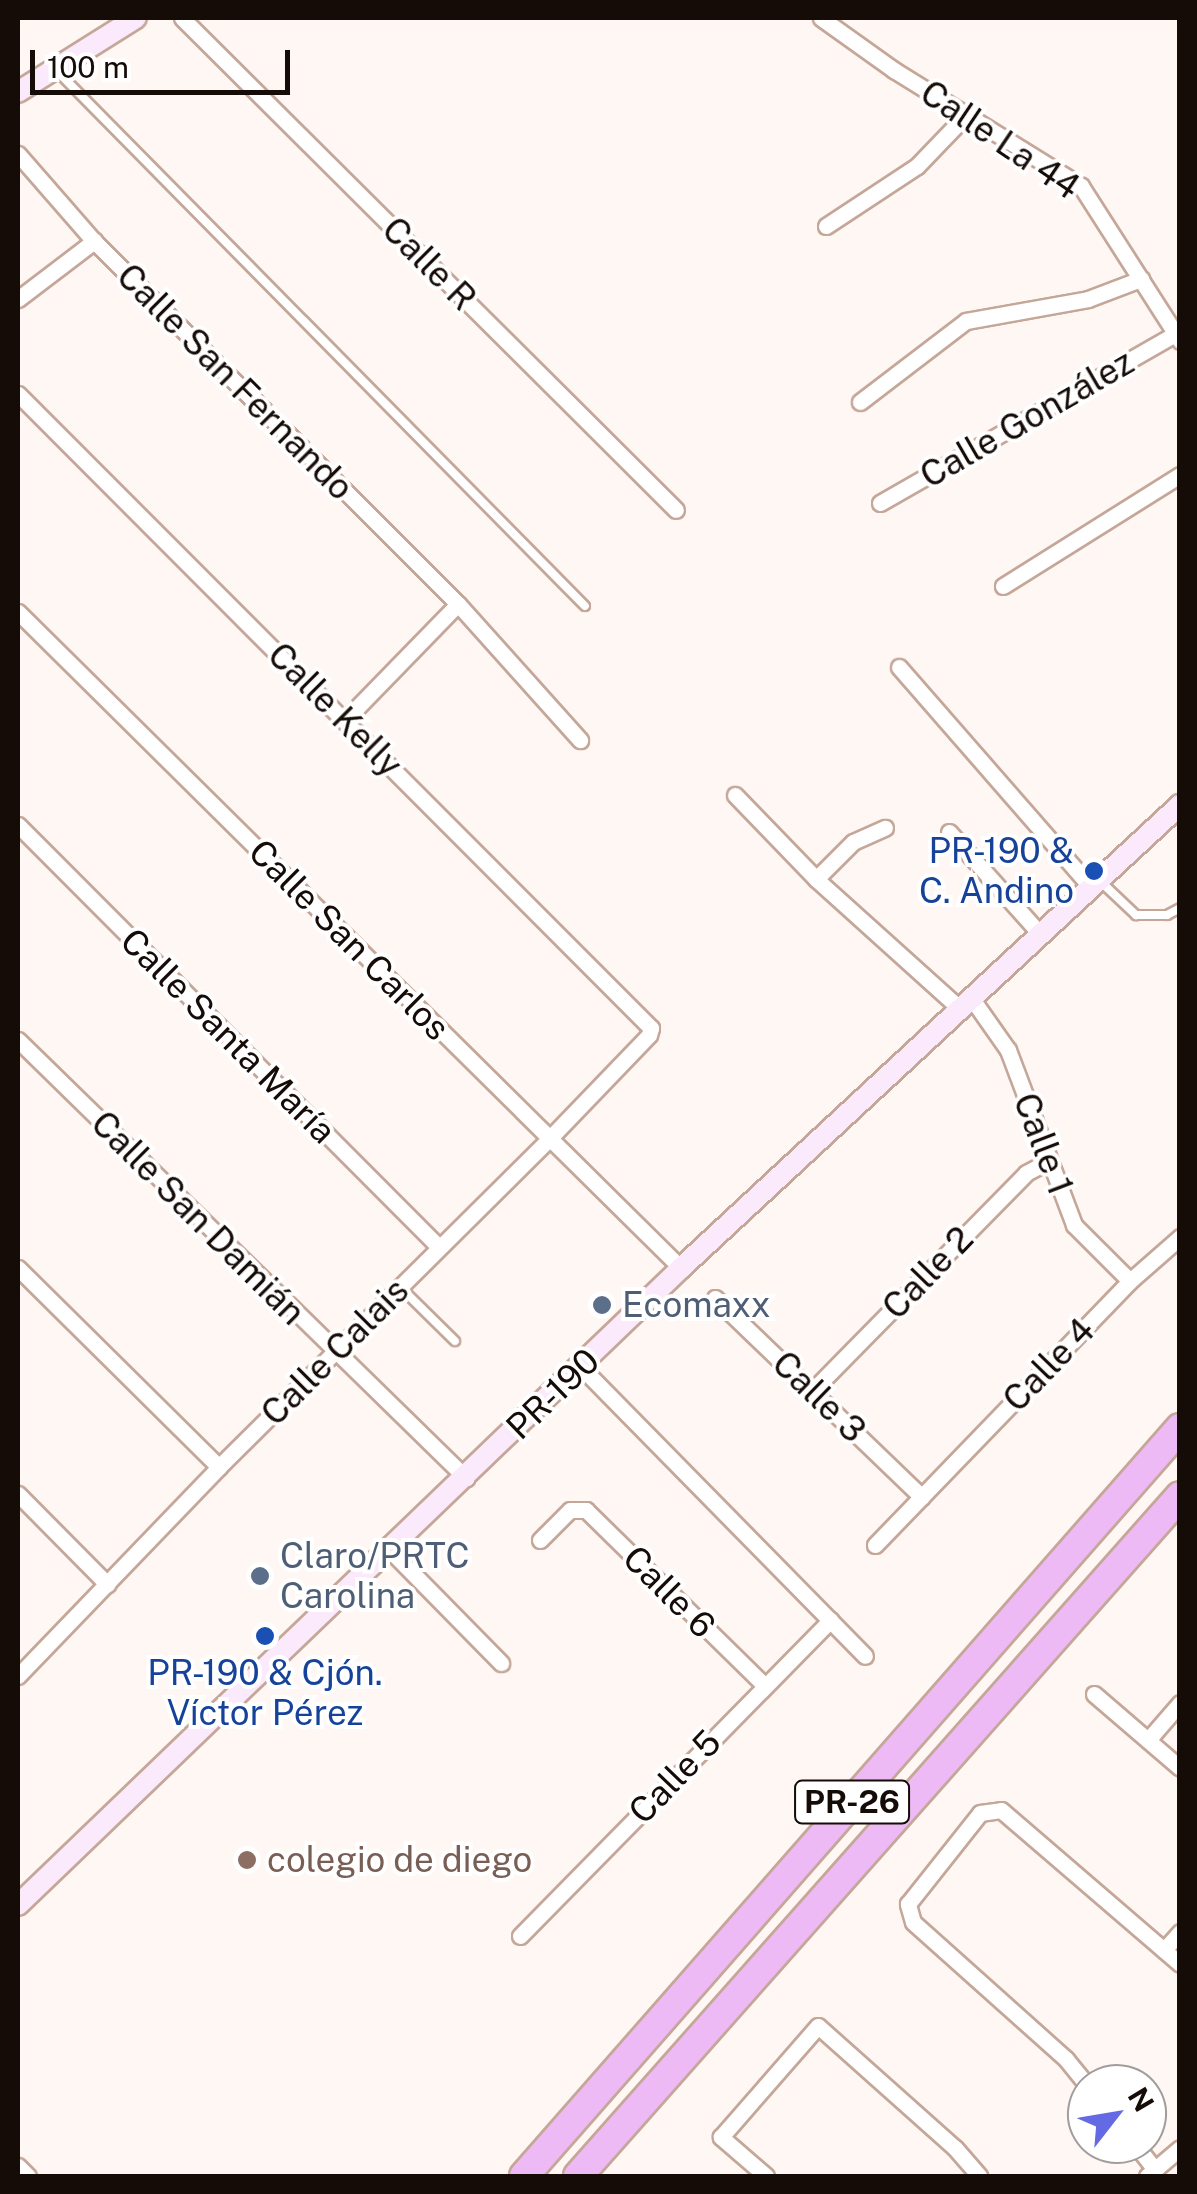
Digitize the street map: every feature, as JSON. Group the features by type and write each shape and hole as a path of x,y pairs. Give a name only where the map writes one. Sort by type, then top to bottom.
{"highway":[{"name":"PR-26","path":"524,2176 1180,1428"},
{"name":"PR-26","path":"578,2176 1180,1496"}],"street":[{"path":"18,92 136,18"},
{"name":"Calle R","path":"182,18 676,510"},
{"name":"Calle La 44","path":"822,18 965,116 1081,186 1177,338"},
{"path":"826,226 917,166 965,116"},
{"name":"Calle San Fernando","path":"18,154 94,241 458,604 580,740"},
{"path":"18,300 94,241"},
{"path":"860,402 966,321 1088,299 1141,279"},
{"name":"Calle González","path":"880,503 1177,338"},
{"name":"Calle Kelly","path":"18,394 650,1028"},
{"path":"1002,586 1180,475"},
{"path":"345,720 458,604"},
{"name":"Calle San Carlos","path":"18,612 681,1268"},
{"path":"899,667 1096,884"},
{"name":"Calle 1","path":"735,794 816,878 964,1002 1008,1050 1074,1225 1130,1280"},
{"name":"PR-190","path":"18,1905 681,1268 1180,805"},
{"name":"Calle Santa María","path":"18,825 438,1247"},
{"path":"816,878 853,842 885,828"},
{"path":"949,832 1041,935"},
{"name":"Calle Calais","path":"18,1676 219,1467 550,1138 650,1028"},
{"name":"Calle San Damián","path":"18,1040 466,1478"},
{"name":"Calle 2","path":"813,1390 1026,1173 1048,1162"},
{"name":"Calle 4","path":"875,1545 1130,1280 1180,1236"},
{"path":"18,1268 219,1467"},
{"name":"Calle 3","path":"715,1298 922,1497"},
{"path":"581,1367 865,1656"},
{"path":"18,1494 107,1584"},
{"name":"Calle 6","path":"540,1540 570,1510 586,1510 764,1685"},
{"path":"389,1549 501,1662"},
{"name":"Calle 5","path":"520,1936 830,1620"},
{"path":"1094,1694 1180,1768"},
{"path":"1148,1740 1180,1703"},
{"path":"1070,2064 913,1922 908,1904 980,1814 1001,1810 1180,1964"},
{"path":"1164,1950 1180,1932"},
{"path":"766,2176 721,2137 818,2026 956,2148 979,2176"},
{"path":"1151,2173 1180,2148"},
{"path":"18,2166 28,2176"}],"lane":[{"path":"53,67 585,606"},
{"path":"1096,884 1136,915 1167,915 1180,908"},
{"path":"400,1287 456,1341"}],"place":[{"name":"PR-190 & C. Andino","path":"1094,871"},
{"name":"Ecomaxx","path":"602,1305"},
{"name":"Claro/PRTC Carolina","path":"260,1576"},
{"name":"PR-190 & Cjón. Víctor Pérez","path":"265,1636"},
{"name":"colegio de diego","path":"247,1860"}]}
